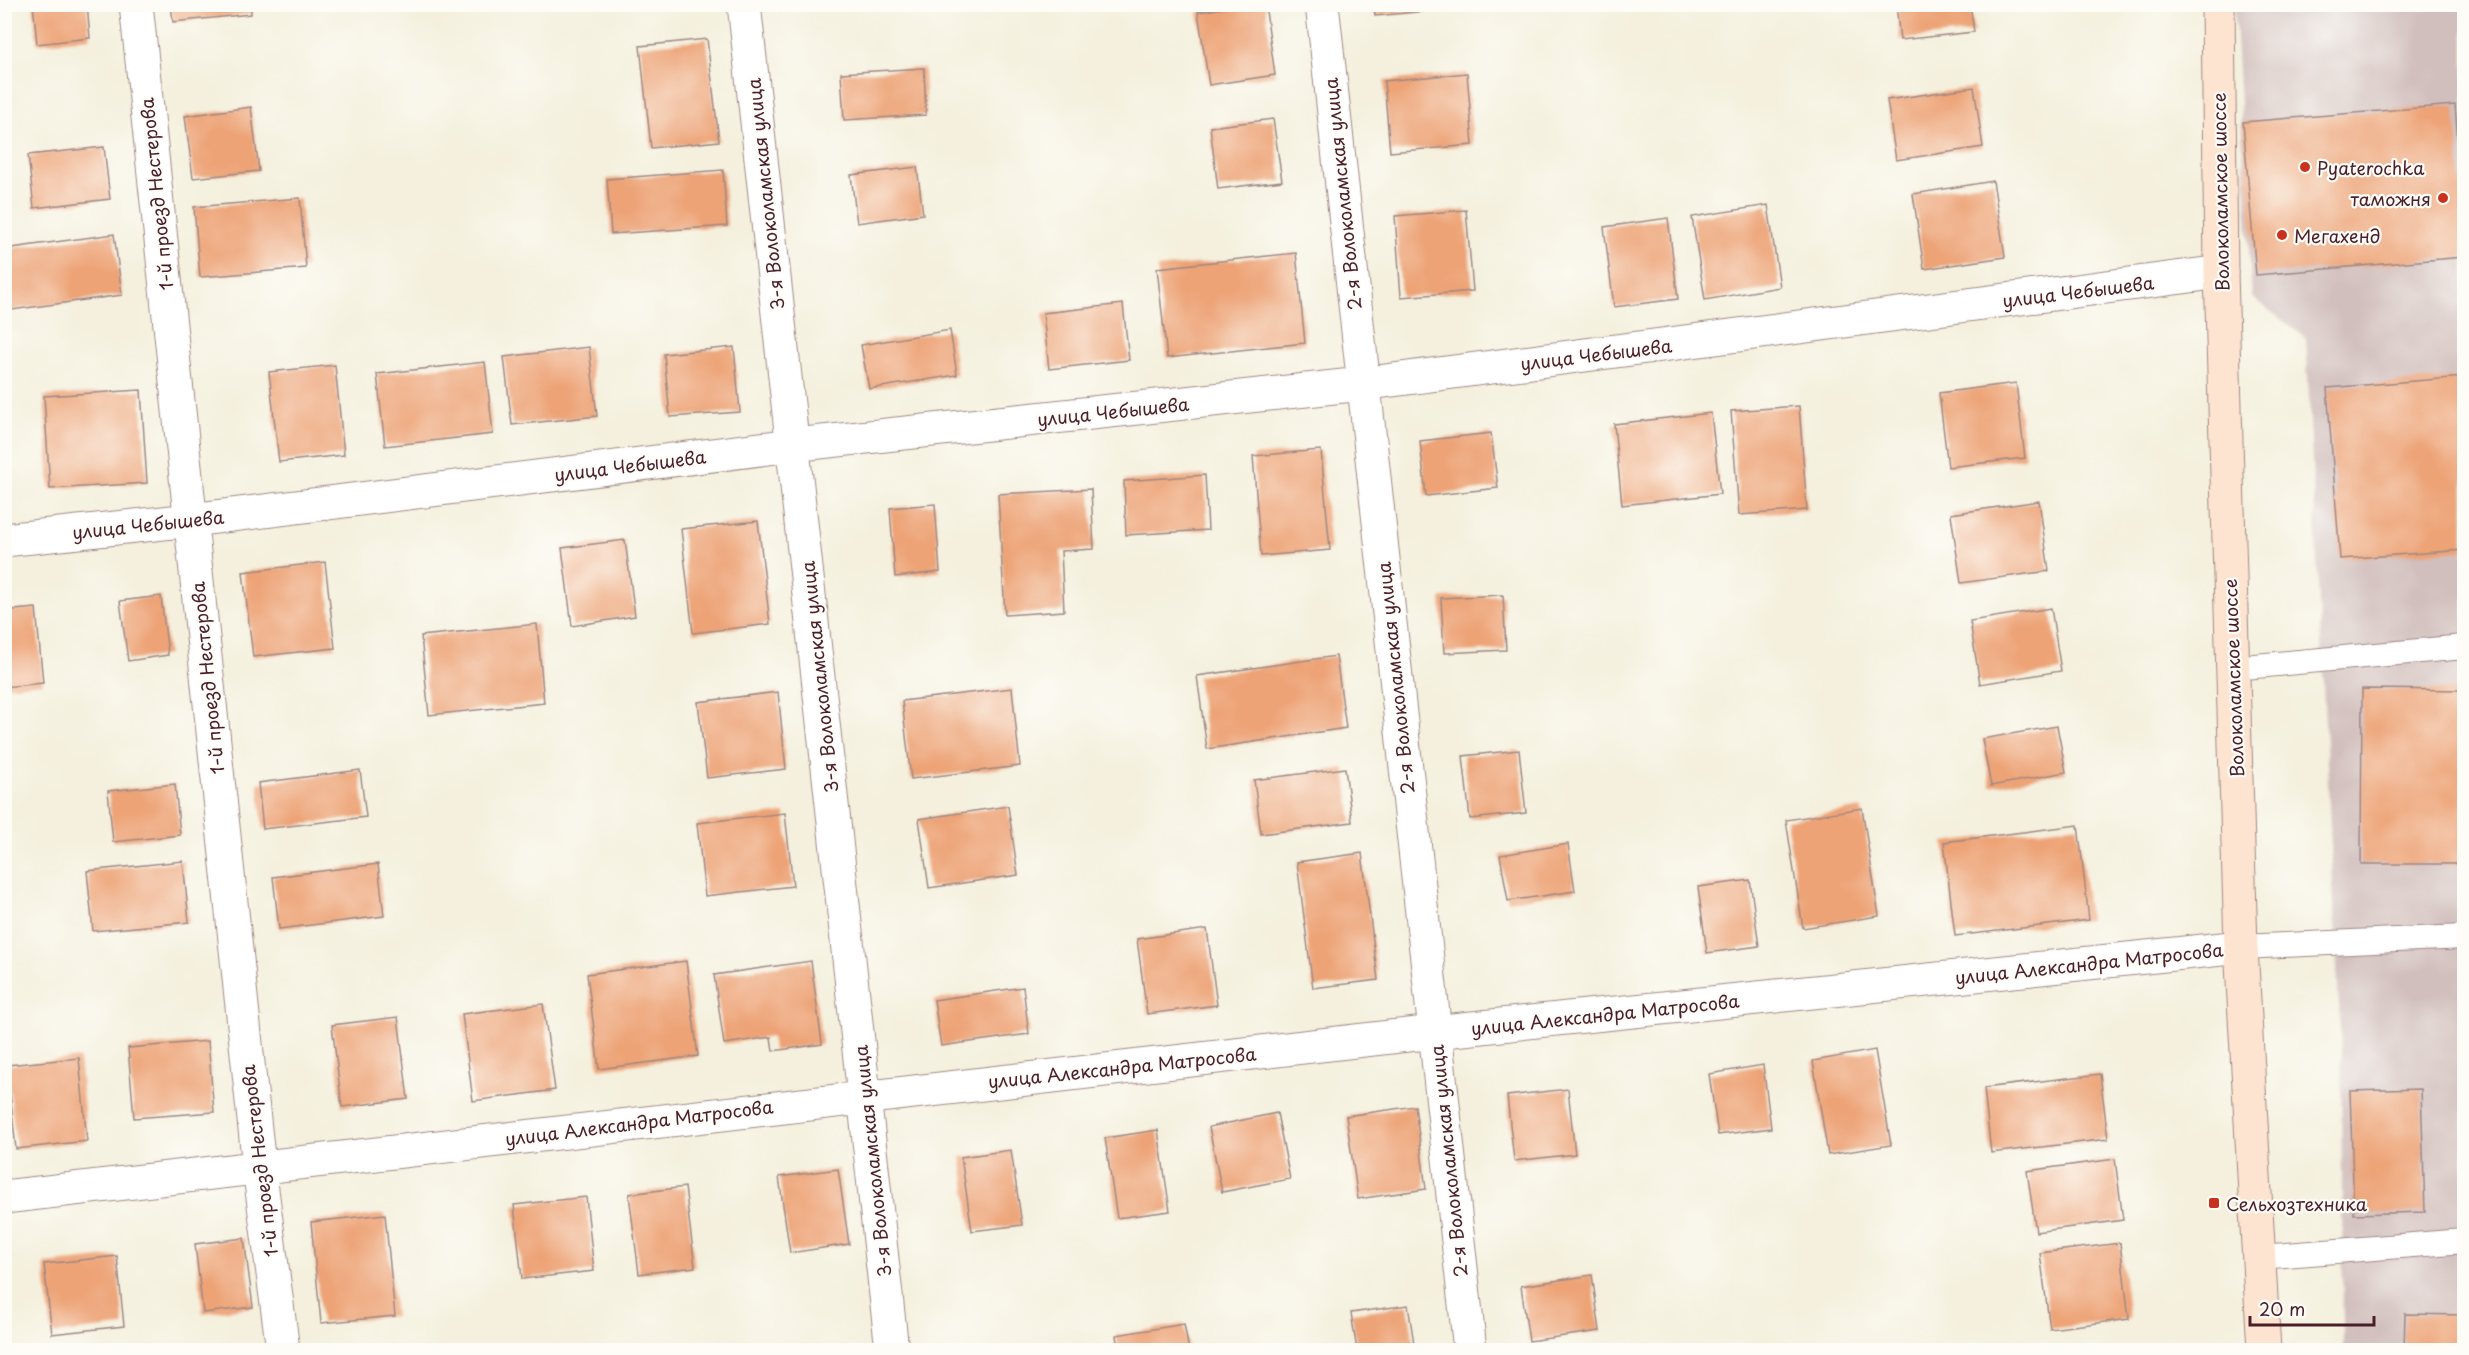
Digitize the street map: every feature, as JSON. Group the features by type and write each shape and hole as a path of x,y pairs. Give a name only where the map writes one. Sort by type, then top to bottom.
{"main road":[{"name":"Волоколамское шоссе","path":"2218,4 2221,272 2241,947 2264,1350"}],"street":[{"name":"1-й проезд Нестерова","path":"136,4 259,1167 283,1350"},
{"name":"3-я Волоколамская улица","path":"744,4 892,1350"},
{"name":"2-я Волоколамская улица","path":"1322,4 1470,1350"},
{"name":"улица Чебышева","path":"4,540 191,520 793,445 1362,384 2221,272"},
{"name":"улица Александра Матросова","path":"4,1197 1434,1032 2241,947"}],"lane":[{"path":"2233,668 2464,647"},
{"path":"2241,947 2464,937"},
{"path":"2259,1257 2464,1241"}],"shaded area":[{"path":"2234,5 2464,5 2464,1350 2343,1350 2341,1048 2306,338 2252,297"}],"building":[{"path":"33,4 87,4 90,38 37,44"},
{"path":"171,4 251,4 251,14 173,22"},
{"path":"1265,4 1275,75 1209,85 1198,12"},
{"path":"1374,4 1436,4 1437,10 1375,16"},
{"path":"1896,4 1970,4 1974,32 1900,40"},
{"path":"707,39 719,141 651,148 640,46"},
{"path":"924,68 926,115 844,120 841,73"},
{"path":"1467,73 1473,145 1390,152 1384,81"},
{"path":"1974,87 1983,147 1896,160 1887,100"},
{"path":"2455,105 2464,216 2464,257 2256,275 2243,122"},
{"path":"251,107 259,171 193,178 185,116"},
{"path":"1273,119 1282,181 1218,189 1210,127"},
{"path":"104,147 110,199 34,208 28,155"},
{"path":"917,167 923,214 857,223 851,175"},
{"path":"723,170 727,226 611,234 607,179"},
{"path":"1993,181 2005,257 1924,269 1913,194"},
{"path":"300,198 306,268 200,277 194,207"},
{"path":"1768,205 1780,287 1705,300 1692,217"},
{"path":"1466,210 1473,291 1401,297 1395,216"},
{"path":"1668,218 1678,299 1614,307 1604,227"},
{"path":"114,234 122,295 4,311 4,249"},
{"path":"1296,253 1305,343 1167,358 1157,268"},
{"path":"1123,304 1129,360 1049,369 1043,313"},
{"path":"950,330 957,375 869,389 861,345"},
{"path":"589,347 597,416 512,425 504,357"},
{"path":"734,347 740,412 670,417 664,354"},
{"path":"485,362 493,434 385,446 377,374"},
{"path":"335,365 344,455 279,462 269,372"},
{"path":"2464,377 2464,550 2340,559 2327,388"},
{"path":"2016,383 2025,458 1948,467 1939,393"},
{"path":"141,390 147,483 50,489 44,396"},
{"path":"1799,406 1807,510 1739,515 1731,411"},
{"path":"1711,413 1720,494 1622,505 1614,424"},
{"path":"1491,433 1498,488 1426,496 1420,441"},
{"path":"1321,450 1330,550 1261,556 1253,456"},
{"path":"6,465 9,495 4,495 4,466"},
{"path":"1205,475 1208,530 1126,535 1124,481"},
{"path":"1091,489 1094,549 1061,551 1064,611 1005,615 998,494"},
{"path":"2039,501 2049,571 1961,583 1951,514"},
{"path":"935,504 940,572 895,577 890,508"},
{"path":"758,521 770,624 693,633 681,529"},
{"path":"625,540 635,616 572,626 562,548"},
{"path":"325,562 335,648 253,657 243,572"},
{"path":"1503,595 1506,650 1444,653 1441,598"},
{"path":"161,596 168,655 128,661 120,601"},
{"path":"36,608 43,683 4,687 4,611"},
{"path":"2051,608 2061,671 1980,684 1970,621"},
{"path":"537,624 544,703 429,715 421,636"},
{"path":"1336,656 1346,728 1207,749 1197,676"},
{"path":"1012,688 1020,766 911,779 902,701"},
{"path":"2362,689 2464,690 2464,864 2361,864"},
{"path":"778,692 786,769 707,778 698,702"},
{"path":"2057,726 2066,772 1991,786 1982,739"},
{"path":"1519,750 1526,813 1470,819 1463,756"},
{"path":"1345,768 1352,822 1261,834 1254,780"},
{"path":"360,770 366,817 263,829 258,783"},
{"path":"175,784 180,835 113,842 108,791"},
{"path":"1008,806 1018,875 929,888 919,819"},
{"path":"1862,808 1879,916 1803,928 1786,820"},
{"path":"785,813 793,886 705,896 697,823"},
{"path":"2078,825 2089,920 1955,936 1944,842"},
{"path":"1568,844 1575,891 1508,901 1500,855"},
{"path":"1362,853 1378,980 1313,988 1297,862"},
{"path":"183,861 189,922 93,931 87,871"},
{"path":"378,864 384,916 279,929 273,877"},
{"path":"1750,880 1759,946 1707,953 1698,887"},
{"path":"1207,929 1217,1005 1147,1014 1137,939"},
{"path":"686,961 698,1056 599,1069 587,974"},
{"path":"811,961 822,1044 773,1051 771,1037 724,1044 714,975"},
{"path":"1023,987 1029,1034 941,1046 934,1000"},
{"path":"543,1004 555,1090 473,1101 462,1014"},
{"path":"398,1017 408,1099 342,1107 332,1025"},
{"path":"208,1041 214,1112 134,1118 128,1048"},
{"path":"1875,1050 1891,1145 1828,1155 1813,1061"},
{"path":"79,1058 87,1141 16,1149 7,1065"},
{"path":"1763,1065 1771,1128 1718,1135 1709,1074"},
{"path":"2100,1074 2108,1139 1991,1153 1984,1088"},
{"path":"1568,1089 1575,1154 1514,1161 1507,1096"},
{"path":"2421,1089 2425,1212 2354,1214 2350,1091"},
{"path":"1415,1106 1426,1189 1358,1199 1346,1116"},
{"path":"1277,1113 1290,1179 1222,1192 1209,1127"},
{"path":"1158,1130 1170,1211 1117,1218 1105,1138"},
{"path":"1011,1150 1022,1225 972,1231 961,1157"},
{"path":"2115,1159 2123,1220 2036,1232 2027,1171"},
{"path":"838,1169 849,1244 790,1253 779,1177"},
{"path":"685,1187 695,1267 639,1274 629,1194"},
{"path":"586,1197 594,1271 522,1279 514,1205"},
{"path":"385,1214 395,1316 321,1323 311,1222"},
{"path":"244,1238 253,1307 203,1313 195,1244"},
{"path":"2120,1243 2129,1319 2050,1329 2040,1253"},
{"path":"117,1256 124,1326 52,1334 44,1264"},
{"path":"1592,1275 1600,1331 1529,1341 1521,1286"},
{"path":"1408,1305 1415,1350 1357,1350 1351,1313"},
{"path":"2405,1314 2464,1315 2464,1350 2404,1350"},
{"path":"1184,1324 1189,1350 1118,1350 1116,1335"}],"place":[{"name":"Pyaterochka","path":"2305,167"},
{"name":"таможня","path":"2443,198"},
{"name":"Мегахенд","path":"2282,235"},
{"name":"Сельхозтехника","path":"2214,1203"}]}
